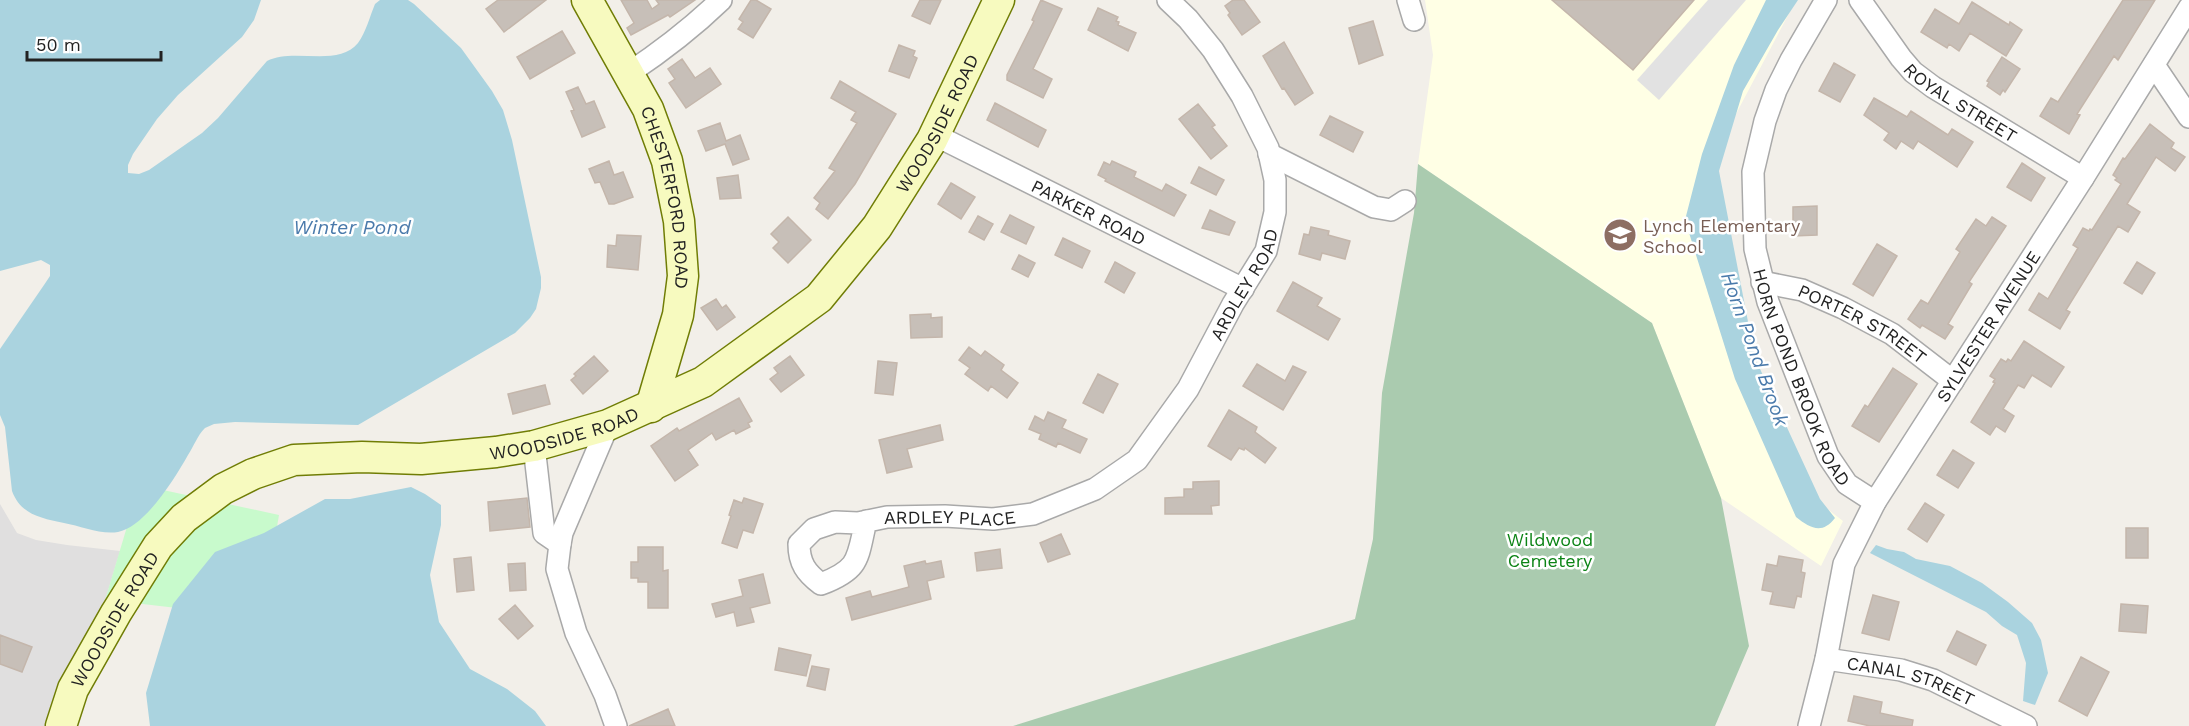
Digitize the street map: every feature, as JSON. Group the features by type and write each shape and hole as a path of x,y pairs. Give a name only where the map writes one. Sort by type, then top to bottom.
{"street":[{"name":"CHESTERFORD ROAD","path":"587,0 648,109 667,161 679,221 683,276 678,315 651,407"},
{"path":"629,74 662,51 721,0"},
{"name":"WOODSIDE ROAD","path":"61,726 73,689 116,613 158,546 184,518 223,489 253,474 294,460 421,459 496,452 534,446 608,425 703,382 819,298 878,227 935,135 999,0"},
{"name":"ARDLEY ROAD","path":"1033,514 1095,489 1137,460 1188,389 1266,251 1275,212 1275,180 1269,154 1242,96 1213,50 1188,19 1168,0"},
{"path":"1408,0 1414,20"},
{"name":"HORN POND BROOK ROAD","path":"1826,0 1776,90 1758,145 1753,172 1752,216 1755,249 1768,302 1828,456 1847,484 1875,502"},
{"name":"ROYAL STREET","path":"1860,0 1913,72 1933,87 2083,178"},
{"name":"SYLVESTER AVENUE","path":"1809,726 1826,659 1844,564 1875,502 2189,8"},
{"path":"2154,65 2189,117"},
{"name":"PARKER ROAD","path":"935,135 1243,289"},
{"path":"1269,154 1374,207 1391,210 1405,201"},
{"name":"PORTER STREET","path":"1762,282 1802,290 1843,308 1892,334 1953,381"},
{"path":"608,425 562,533 557,569 576,633 605,695 616,726"},
{"path":"534,446 544,533 560,544"},
{"name":"ARDLEY PLACE","path":"866,521 887,517 922,516 993,519 1033,514"},
{"name":"CANAL STREET","path":"1826,659 1901,670 1933,681 2026,726"}],"shaded area":[{"name":"Lynch Elementary School","path":"1425,0 1796,0 1707,169 1725,302 1803,490 1843,521 1821,566 1721,498 1652,323 1418,164 1433,55"},
{"path":"1708,0 1746,0 1659,100 1637,80"},
{"path":"0,504 17,533 36,540 120,551 97,627 49,726 0,726"}],"green space":[{"name":"Wildwood Cemetery","path":"1418,164 1652,323 1721,498 1749,646 1715,726 1013,726 1355,619 1373,539 1382,393 1414,213"},
{"path":"163,490 279,515 272,556 177,608 134,603 97,627 129,520"}],"water":[{"name":"Winter Pond","path":"0,0 261,0 254,20 242,37 178,95 157,119 128,165 128,173 139,174 149,170 202,133 218,118 267,61 289,56 327,56 349,50 361,39 375,4 380,0 408,0 461,48 503,110 512,140 541,277 536,309 515,333 358,425 235,422 214,424 205,428 149,512 128,528 118,532 91,530 47,519 26,510 12,491 5,427 0,415 0,349 50,276 50,265 41,260 0,271"},
{"name":"Horn Pond Brook","path":"1766,0 1798,0 1743,91 1719,171 1755,358 1820,499 1835,518 1821,528 1811,527 1796,517 1735,379 1685,220 1702,154 1734,65"},
{"path":"411,487 441,505 441,525 430,575 439,622 470,669 507,689 535,711 546,726 150,726 146,693 173,604 215,552 264,533 325,499 350,499"},
{"path":"1876,545 1904,552 1916,559 1950,566 1982,583 2032,623 2041,640 2048,673 2035,705 2023,701 2026,663 2017,635 1986,612 1870,553"}],"building":[{"path":"498,0 546,0 504,32 486,9"},
{"path":"621,0 647,0 652,9 659,4 656,0 695,0 670,17 668,15 631,35 627,28 634,23"},
{"path":"751,0 756,0 771,9 753,38 738,29 743,22 739,19"},
{"path":"920,0 941,0 930,24 912,16"},
{"path":"1041,0 1062,9 1033,69 1052,79 1043,98 1007,80 1007,75 1034,21 1032,20"},
{"path":"1233,0 1244,0 1260,22 1242,35 1228,15 1230,13 1225,6"},
{"path":"1552,0 1694,0 1633,70"},
{"path":"2123,0 2155,0 2118,60 2114,56 2077,114 2080,115 2069,134 2040,116 2051,98 2058,102"},
{"path":"1972,2 2009,25 2010,22 2022,30 2006,56 1970,33 1959,51 1949,44 1947,48 1921,32 1935,9 1959,24"},
{"path":"1098,8 1118,17 1116,21 1119,22 1118,25 1136,33 1128,51 1088,30"},
{"path":"1373,21 1383,55 1359,64 1349,28"},
{"path":"562,31 575,53 530,79 517,57"},
{"path":"1284,42 1313,93 1295,105 1284,88 1282,89 1263,56"},
{"path":"899,45 915,51 913,56 917,58 909,78 889,71"},
{"path":"2002,57 2020,69 2005,92 2003,90 2000,95 1987,86 1989,82 1987,81"},
{"path":"682,59 695,78 710,68 721,84 686,108 669,83 675,79 668,69"},
{"path":"1834,63 1855,75 1840,102 1819,91"},
{"path":"840,81 896,114 855,184 828,219 816,209 820,203 814,198 835,171 829,168 857,123 851,120 856,112 831,98"},
{"path":"578,87 586,104 594,101 605,127 582,137 566,92"},
{"path":"1874,98 1907,117 1911,111 1948,135 1952,129 1973,142 1957,167 1918,141 1913,149 1901,141 1896,149 1884,140 1889,133 1864,115"},
{"path":"995,103 1046,130 1038,147 987,120"},
{"path":"1198,104 1215,125 1212,127 1227,146 1211,159 1179,119"},
{"path":"1330,116 1363,132 1353,152 1320,135"},
{"path":"720,123 726,141 740,135 749,159 733,165 725,144 706,151 698,131"},
{"path":"2150,124 2174,143 2171,148 2185,157 2175,171 2156,157 2127,204 2140,212 2128,232 2118,226 2066,310 2070,312 2060,329 2029,310 2039,293 2048,299 2078,248 2073,245 2083,228 2092,230 2121,184 2115,180 2117,178 2113,175 2123,158 2125,159"},
{"path":"609,161 614,175 623,172 633,197 614,204 609,204 600,182 595,183 589,169"},
{"path":"1112,161 1136,172 1134,177 1162,191 1166,184 1186,195 1174,216 1105,181 1106,179 1098,175 1104,162 1110,165"},
{"path":"2022,163 2045,178 2031,201 2007,187"},
{"path":"1199,167 1224,180 1216,195 1191,183"},
{"path":"738,175 741,198 720,199 717,178"},
{"path":"951,183 975,197 961,219 938,204"},
{"path":"1817,206 1817,235 1793,236 1793,207"},
{"path":"1210,210 1235,222 1229,235 1202,228"},
{"path":"1010,215 1034,227 1026,244 1001,232"},
{"path":"978,216 993,224 984,240 969,232"},
{"path":"788,217 811,240 788,263 773,248 779,242 771,234"},
{"path":"1992,217 2006,226 1969,282 1972,284 1948,324 1953,327 1945,339 1922,325 1920,328 1908,319 1921,300 1928,304 1960,252 1956,249 1976,219 1986,226"},
{"path":"1311,227 1329,231 1328,235 1350,241 1345,259 1322,253 1320,260 1299,254 1304,234 1309,235"},
{"path":"617,235 641,236 638,270 607,267 608,245 616,246"},
{"path":"1063,238 1090,251 1082,268 1055,255"},
{"path":"1877,244 1897,256 1873,296 1853,284"},
{"path":"1019,255 1035,263 1028,277 1012,269"},
{"path":"1115,262 1135,273 1124,293 1105,282"},
{"path":"2137,262 2155,273 2142,294 2124,283"},
{"path":"1293,282 1322,298 1317,306 1340,319 1328,340 1277,311"},
{"path":"716,299 722,308 726,305 735,317 717,330 701,308"},
{"path":"931,314 931,318 942,317 942,337 911,338 910,315"},
{"path":"2024,341 2064,367 2051,387 2032,375 2024,388 2018,385 2003,409 2014,416 2005,432 1996,426 1990,435 1971,422 1995,383 1993,382 1995,379 1990,376 2001,359 2006,362 2008,359 2011,361"},
{"path":"969,347 981,356 985,351 1004,365 1001,370 1018,383 1007,398 991,386 988,391 965,374 970,368 959,360"},
{"path":"594,356 608,371 583,394 571,380 576,376 574,374"},
{"path":"790,356 804,375 781,392 770,379 778,373 774,368"},
{"path":"878,361 897,363 893,395 875,393"},
{"path":"1257,364 1285,381 1293,366 1306,372 1283,410 1243,386"},
{"path":"1893,368 1917,384 1879,442 1852,426 1865,405 1868,407"},
{"path":"1098,374 1118,384 1103,413 1083,403"},
{"path":"545,385 550,404 513,414 508,394"},
{"path":"739,398 752,421 748,423 750,427 736,434 734,430 716,440 712,433 688,450 698,465 675,481 651,446 677,428 679,431"},
{"path":"1229,410 1257,427 1255,432 1276,448 1265,463 1245,448 1244,450 1239,448 1231,460 1208,446"},
{"path":"1048,412 1066,420 1062,428 1087,439 1080,453 1058,443 1056,447 1039,439 1041,434 1029,429 1035,416 1044,421"},
{"path":"940,425 943,440 907,449 912,467 887,473 879,440"},
{"path":"1953,450 1974,463 1958,488 1937,475"},
{"path":"1219,481 1219,505 1211,506 1212,514 1165,514 1165,498 1184,497 1184,489 1193,489 1193,482"},
{"path":"527,498 530,527 490,531 488,502"},
{"path":"744,498 763,504 753,533 743,530 737,548 722,543 734,500 742,503"},
{"path":"1925,503 1944,515 1927,542 1908,529"},
{"path":"2126,528 2148,528 2148,558 2126,558"},
{"path":"1061,534 1070,554 1048,562 1040,543"},
{"path":"638,547 663,547 663,571 668,570 668,608 648,608 648,582 638,582 638,578 631,578 631,562 638,562"},
{"path":"1000,549 1002,568 977,571 975,553"},
{"path":"1779,556 1803,560 1801,572 1805,573 1801,597 1797,596 1794,608 1770,604 1773,592 1762,590 1767,564 1777,566"},
{"path":"471,557 474,590 457,592 454,559"},
{"path":"925,561 926,564 941,561 944,577 927,581 931,599 852,620 846,598 870,591 872,597 909,587 904,566"},
{"path":"525,563 526,590 510,591 508,564"},
{"path":"763,574 770,603 750,608 754,622 737,626 734,612 716,617 712,604 743,596 739,580"},
{"path":"1873,595 1899,602 1889,640 1862,633"},
{"path":"2121,604 2148,606 2146,633 2119,631"},
{"path":"515,605 533,626 518,639 499,619"},
{"path":"1957,631 1986,645 1976,665 1947,651"},
{"path":"0,635 32,647 22,672 0,664"},
{"path":"779,648 811,655 806,676 775,670"},
{"path":"2081,657 2109,672 2087,716 2059,701"},
{"path":"812,666 829,669 825,690 807,686"},
{"path":"1854,696 1882,702 1880,713 1913,720 1912,726 1870,726 1848,721"},
{"path":"668,709 675,726 629,726"}],"place":[{"name":"Lynch Elementary School","path":"1620,235"}]}
